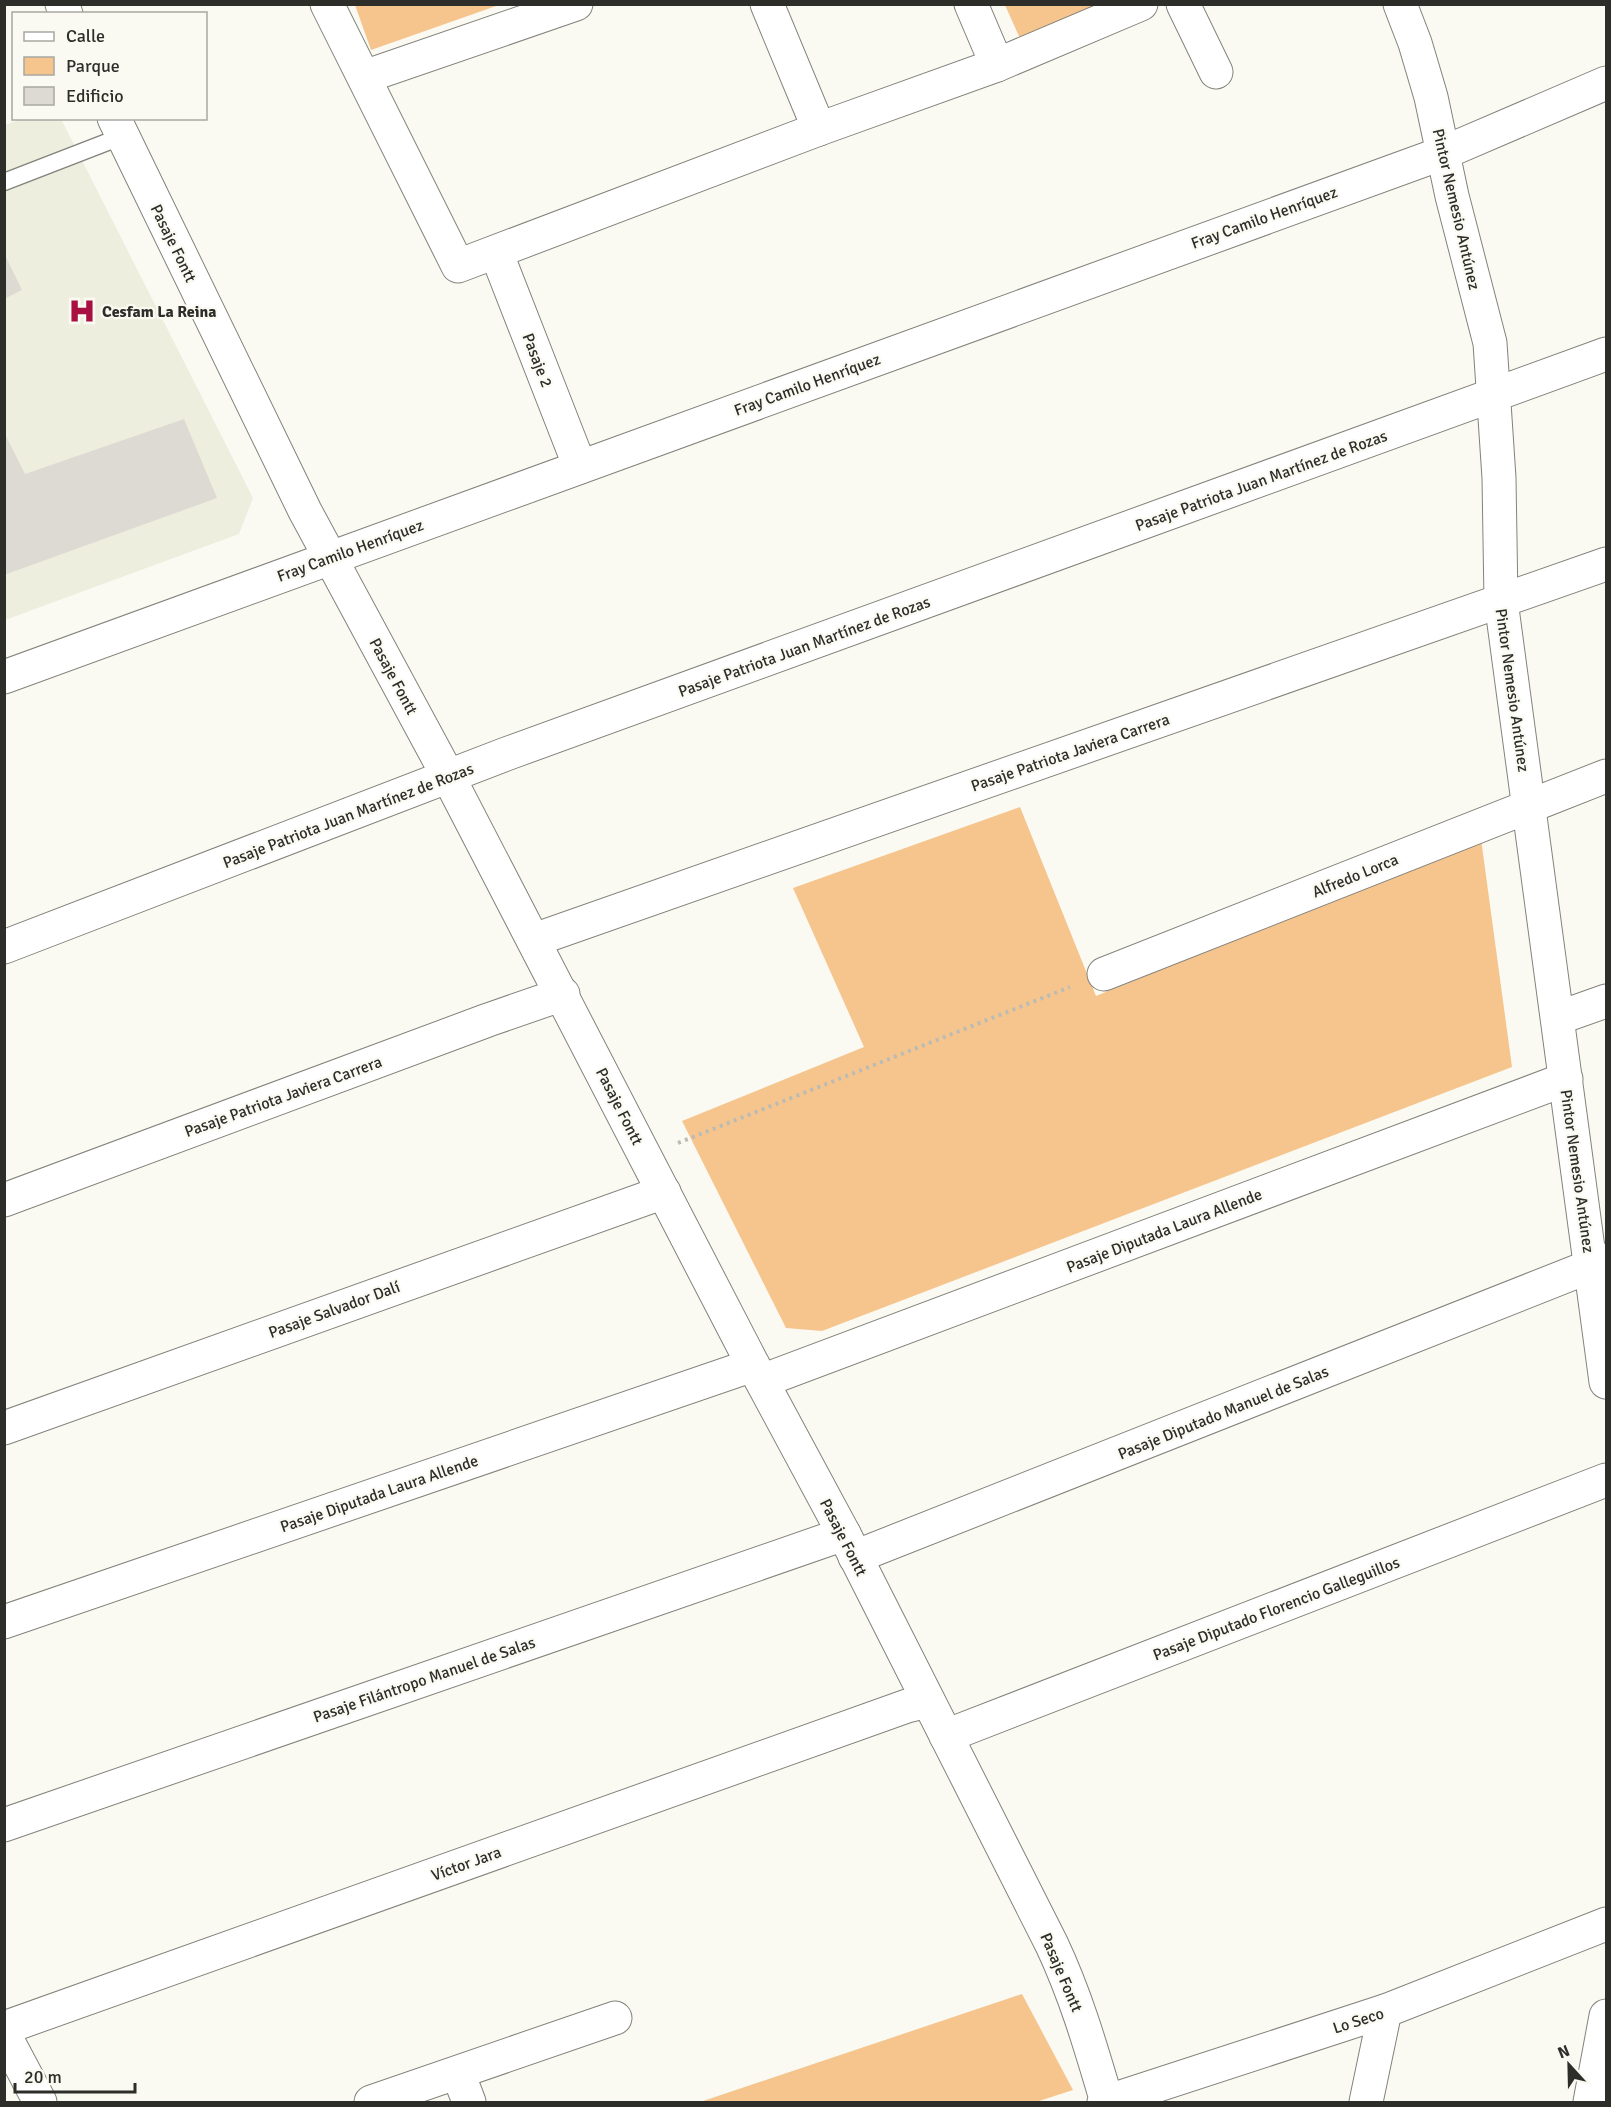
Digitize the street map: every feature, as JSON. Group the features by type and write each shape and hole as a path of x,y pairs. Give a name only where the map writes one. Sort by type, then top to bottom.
{"street":[{"path":"327,4 458,266 819,129 998,65 1141,4"},
{"path":"364,77 576,4"},
{"path":"766,4 819,129"},
{"path":"971,4 998,65"},
{"path":"1183,4 1216,72"},
{"name":"Pintor Nemesio Antúnez","path":"1400,4 1415,43 1431,97 1452,196 1490,343 1499,478 1501,601 1566,1079 1599,1263 1606,1382"},
{"name":"Fray Camilo Henríquez","path":"4,677 1443,153 1606,83"},
{"name":"Pasaje Fontt","path":"118,127 329,558 448,776 757,1373 849,1545 1068,1978 1106,2102"},
{"name":"Pasaje 2","path":"496,252 580,466"},
{"name":"Pasaje Patriota Juan Martínez de Rozas","path":"4,946 448,776 1606,354"},
{"name":"Pasaje Patriota Javiera Carrera","path":"534,940 1606,564"},
{"name":"Alfredo Lorca","path":"1104,974 1606,776"},
{"name":"Pasaje Patriota Javiera Carrera","path":"4,1200 562,994"},
{"path":"1558,1018 1606,1001"},
{"name":"Pasaje Diputada Laura Allende","path":"4,1622 757,1373 1566,1079"},
{"name":"Pasaje Salvador Dalí","path":"4,1428 664,1192"},
{"name":"Pasaje Diputado Manuel de Salas","path":"849,1545 1599,1263"},
{"name":"Pasaje Diputado Florencio Galleguillos","path":"946,1736 1606,1480"},
{"name":"Pasaje Filántropo Manuel de Salas","path":"4,1825 849,1545"},
{"name":"Víctor Jara","path":"4,2028 908,1706 928,1701"},
{"name":"Lo Seco","path":"1106,2102 1385,2011 1606,1924"},
{"path":"1366,2103 1385,2011"},
{"path":"1590,2103 1606,2016"},
{"path":"370,2103 464,2088 615,2018"},
{"path":"4,2034 40,2103"}],"lane":[{"path":"4,182 118,127"}],"path":[{"path":"646,1156 1104,974"}],"shaded area":[{"name":"Cesfam La Reina","path":"18,120 62,120 253,498 239,534 5,620 5,125"}],"green space":[{"path":"355,4 499,5 371,50"},
{"path":"1005,5 1108,5 1022,43"},
{"path":"1020,807 1096,996 1481,839 1512,1067 822,1331 786,1328 682,1121 864,1047 793,888"},
{"path":"1022,1994 1073,2090 1036,2102 700,2102"}],"building":[{"path":"4,253 22,290 4,299"},
{"path":"184,419 217,498 4,575 4,432 25,474"}],"place":[{"name":"Cesfam La Reina","path":"82,311"}]}
